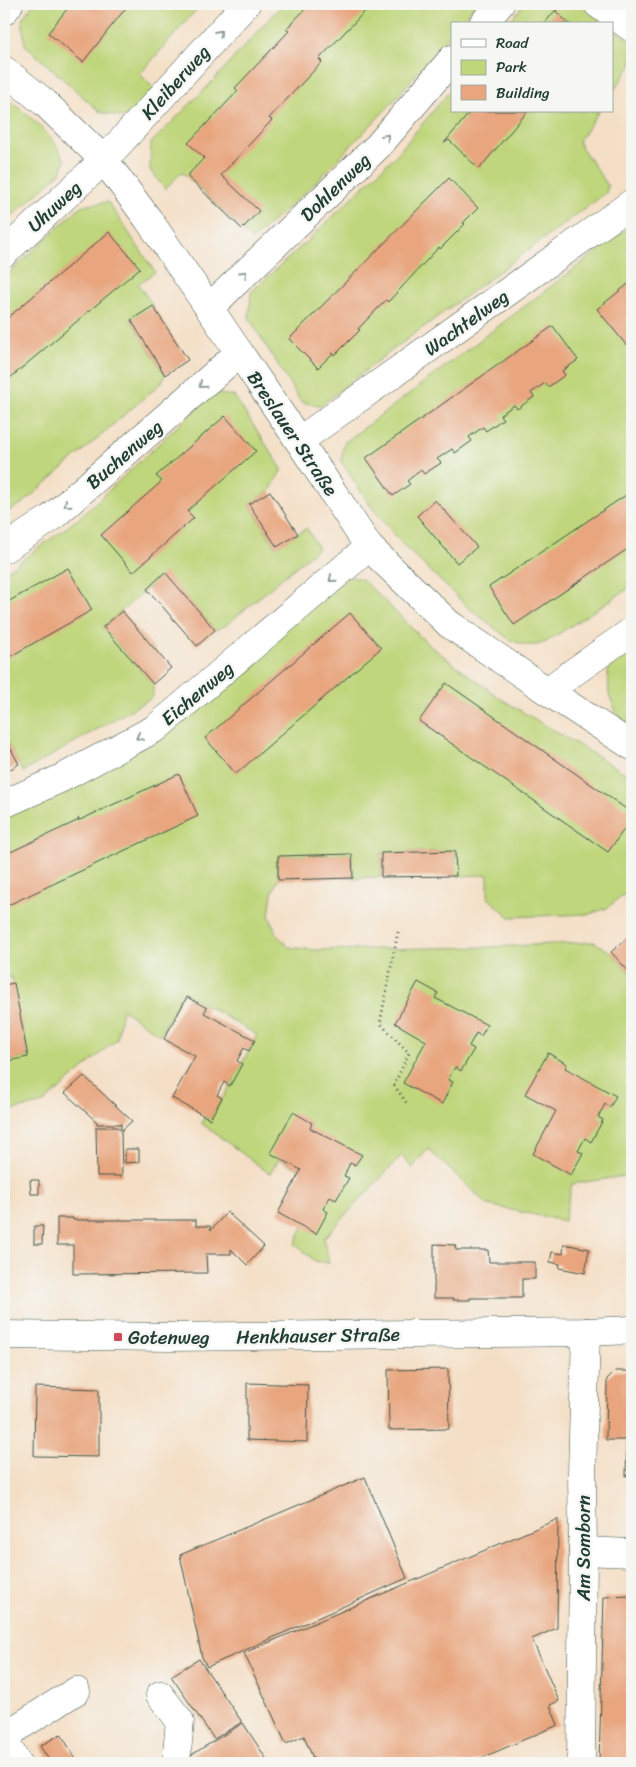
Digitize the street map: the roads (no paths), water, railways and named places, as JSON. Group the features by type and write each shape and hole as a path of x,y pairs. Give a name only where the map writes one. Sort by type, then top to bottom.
{"street":[{"path":"4,11 9,4"},
{"name":"Kleiberweg","path":"104,160 246,4"},
{"path":"484,22 500,4"},
{"path":"598,4 632,28"},
{"name":"Dohlenweg","path":"209,308 379,145 451,60"},
{"name":"Breslauer Straße","path":"4,70 45,103 104,160 148,219 209,308 369,547 449,624 632,746"},
{"name":"Uhuweg","path":"4,253 104,160"},
{"name":"Wachtelweg","path":"299,441 632,203"},
{"name":"Buchenweg","path":"4,549 51,518 239,353"},
{"name":"Eichenweg","path":"4,804 62,778 156,728 369,547"},
{"path":"547,691 632,631"},
{"name":"Henkhauser Straße","path":"4,1335 168,1337 632,1330"},
{"name":"Am Somborn","path":"581,1763 584,1551 582,1473 586,1332"},
{"path":"584,1551 632,1553"},
{"path":"4,1736 76,1691"},
{"path":"160,1694 180,1721 176,1763"},
{"path":"4,1740 17,1763"}],"place":[{"name":"Gotenweg","path":"118,1337"}]}
